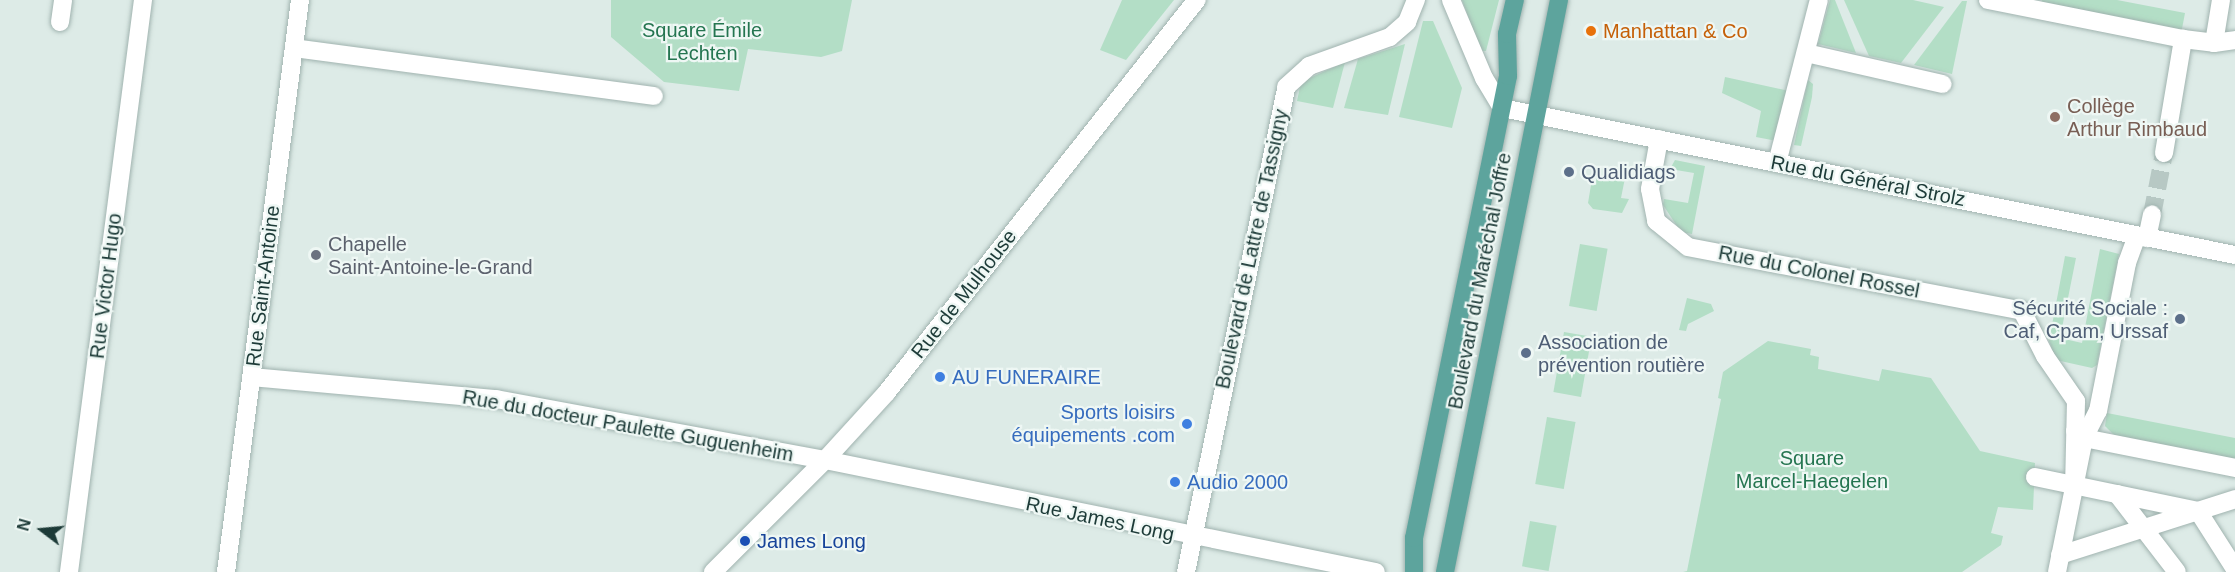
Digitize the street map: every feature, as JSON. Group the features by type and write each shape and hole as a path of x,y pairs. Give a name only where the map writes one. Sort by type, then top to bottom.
{"main road":[{"name":"Boulevard du Maréchal Joffre","path":"1414,572 1414,538 1509,76 1508,34 1515,0"},
{"name":"Boulevard du Maréchal Joffre","path":"1445,572 1559,0"}],"street":[{"path":"60,22 63,0"},
{"name":"Rue Victor Hugo","path":"69,572 143,0"},
{"name":"Rue Saint-Antoine","path":"226,572 300,0"},
{"name":"Rue de Mulhouse","path":"713,572 825,460 886,392 1197,0"},
{"name":"Boulevard de Lattre de Tassigny","path":"1186,572 1286,87 1309,66 1390,37 1407,22 1416,0"},
{"path":"1451,0 1484,78 1502,108"},
{"path":"1777,163 1819,0"},
{"path":"1988,0 2183,39 2214,43 2235,40"},
{"path":"2214,43 2222,0"},
{"path":"2164,153 2183,39"},
{"path":"294,48 654,96"},
{"path":"1806,53 1943,84"},
{"name":"Rue du Général Strolz","path":"1502,108 2235,255"},
{"name":"Rue du Colonel Rossel","path":"1659,140 1650,189 1656,221 1688,247 2022,311 2045,356 2076,401 2080,435"},
{"path":"2059,563 2074,486 2080,435 2098,411 2127,263 2152,215"},
{"name":"Rue du docteur Paulette Guguenheim","path":"252,377 496,399 825,460"},
{"path":"2080,435 2235,468"},
{"name":"Rue James Long","path":"825,460 1193,538 1376,572"},
{"path":"2035,477 2198,511 2235,569"},
{"path":"2117,494 2177,572"},
{"path":"2059,563 2144,529 2235,499"}],"green space":[{"name":"Square Émile Lechten","path":"611,0 852,0 842,51 821,57 748,49 739,91 664,82 611,37"},
{"path":"1122,0 1174,0 1126,60 1100,50"},
{"path":"1462,0 1499,0 1486,51 1481,51"},
{"path":"1830,0 1835,0 1856,53 1818,44"},
{"path":"1844,0 1913,0 1944,7 1901,63 1869,56"},
{"path":"2042,0 2117,0 2185,13 2181,34 2041,6"},
{"path":"1962,1 1967,1 1952,74 1914,65"},
{"path":"1423,21 1433,21 1462,88 1452,128 1399,117"},
{"path":"1405,44 1388,115 1344,108 1358,59"},
{"path":"1345,62 1333,108 1297,101 1301,82"},
{"path":"1725,77 1789,91 1777,141 1756,137 1761,111 1722,93"},
{"path":"1808,80 1813,84 1812,97 1801,146 1794,145"},
{"path":"1675,160 1705,166 1692,234 1681,232 1663,205 1664,199 1688,203 1694,173 1670,169"},
{"path":"1594,167 1626,173 1621,198 1629,199 1622,213 1593,209 1588,203"},
{"path":"1580,244 1608,249 1597,311 1569,306"},
{"path":"2100,249 2119,254 2097,365 2092,368 2056,360 2049,341 2065,256 2076,258 2060,338 2082,343"},
{"path":"1687,298 1711,304 1714,311 1688,324 1686,331 1679,330"},
{"path":"1564,332 1592,337 1581,397 1553,392"},
{"name":"Square Marcel-Haegelen","path":"1768,341 1811,349 1810,355 1819,357 1818,369 1879,381 1882,369 1931,378 1980,451 2035,463 2033,510 1998,507 1991,533 2003,536 2001,545 1962,572 1683,572 1687,571 1721,399 1718,398 1723,372"},
{"path":"2107,413 2235,438 2235,461 2116,437 2105,426"},
{"path":"1547,417 1576,422 1564,489 1535,484"},
{"path":"1530,521 1557,526 1549,571 1522,566"}],"tunnel":[{"path":"2152,215 2164,153"}],"place":[{"name":"Manhattan & Co","path":"1591,31"},
{"name":"Collège Arthur Rimbaud","path":"2055,117"},
{"name":"Qualidiags","path":"1569,172"},
{"name":"Chapelle Saint-Antoine-le-Grand","path":"316,255"},
{"name":"Sécurité Sociale : Caf, Cpam, Urssaf","path":"2180,319"},
{"name":"Association de prévention routière","path":"1526,353"},
{"name":"AU FUNERAIRE","path":"940,377"},
{"name":"Sports loisirs équipements .com","path":"1187,424"},
{"name":"Audio 2000","path":"1175,482"},
{"name":"James Long","path":"745,541"}]}
